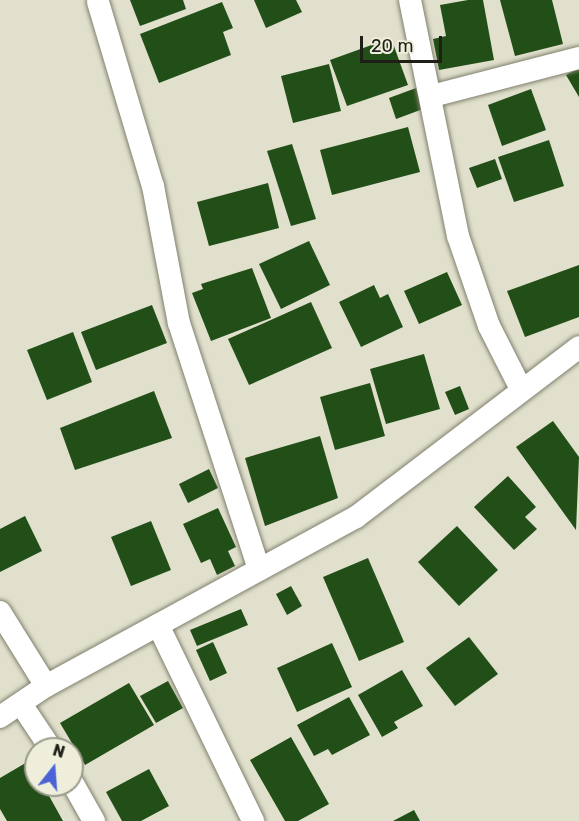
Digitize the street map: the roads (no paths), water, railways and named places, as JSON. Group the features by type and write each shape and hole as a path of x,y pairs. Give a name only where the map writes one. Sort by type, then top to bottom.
{"street":[{"path":"410,0 432,96 458,236 489,326 521,389"},
{"path":"98,2 153,186 179,323 259,568"},
{"path":"432,96 579,58"},
{"path":"0,717 46,686 356,517 579,347"},
{"path":"0,612 46,686"},
{"path":"158,625 253,821"},
{"path":"21,704 43,737"},
{"path":"80,797 94,821"}]}
